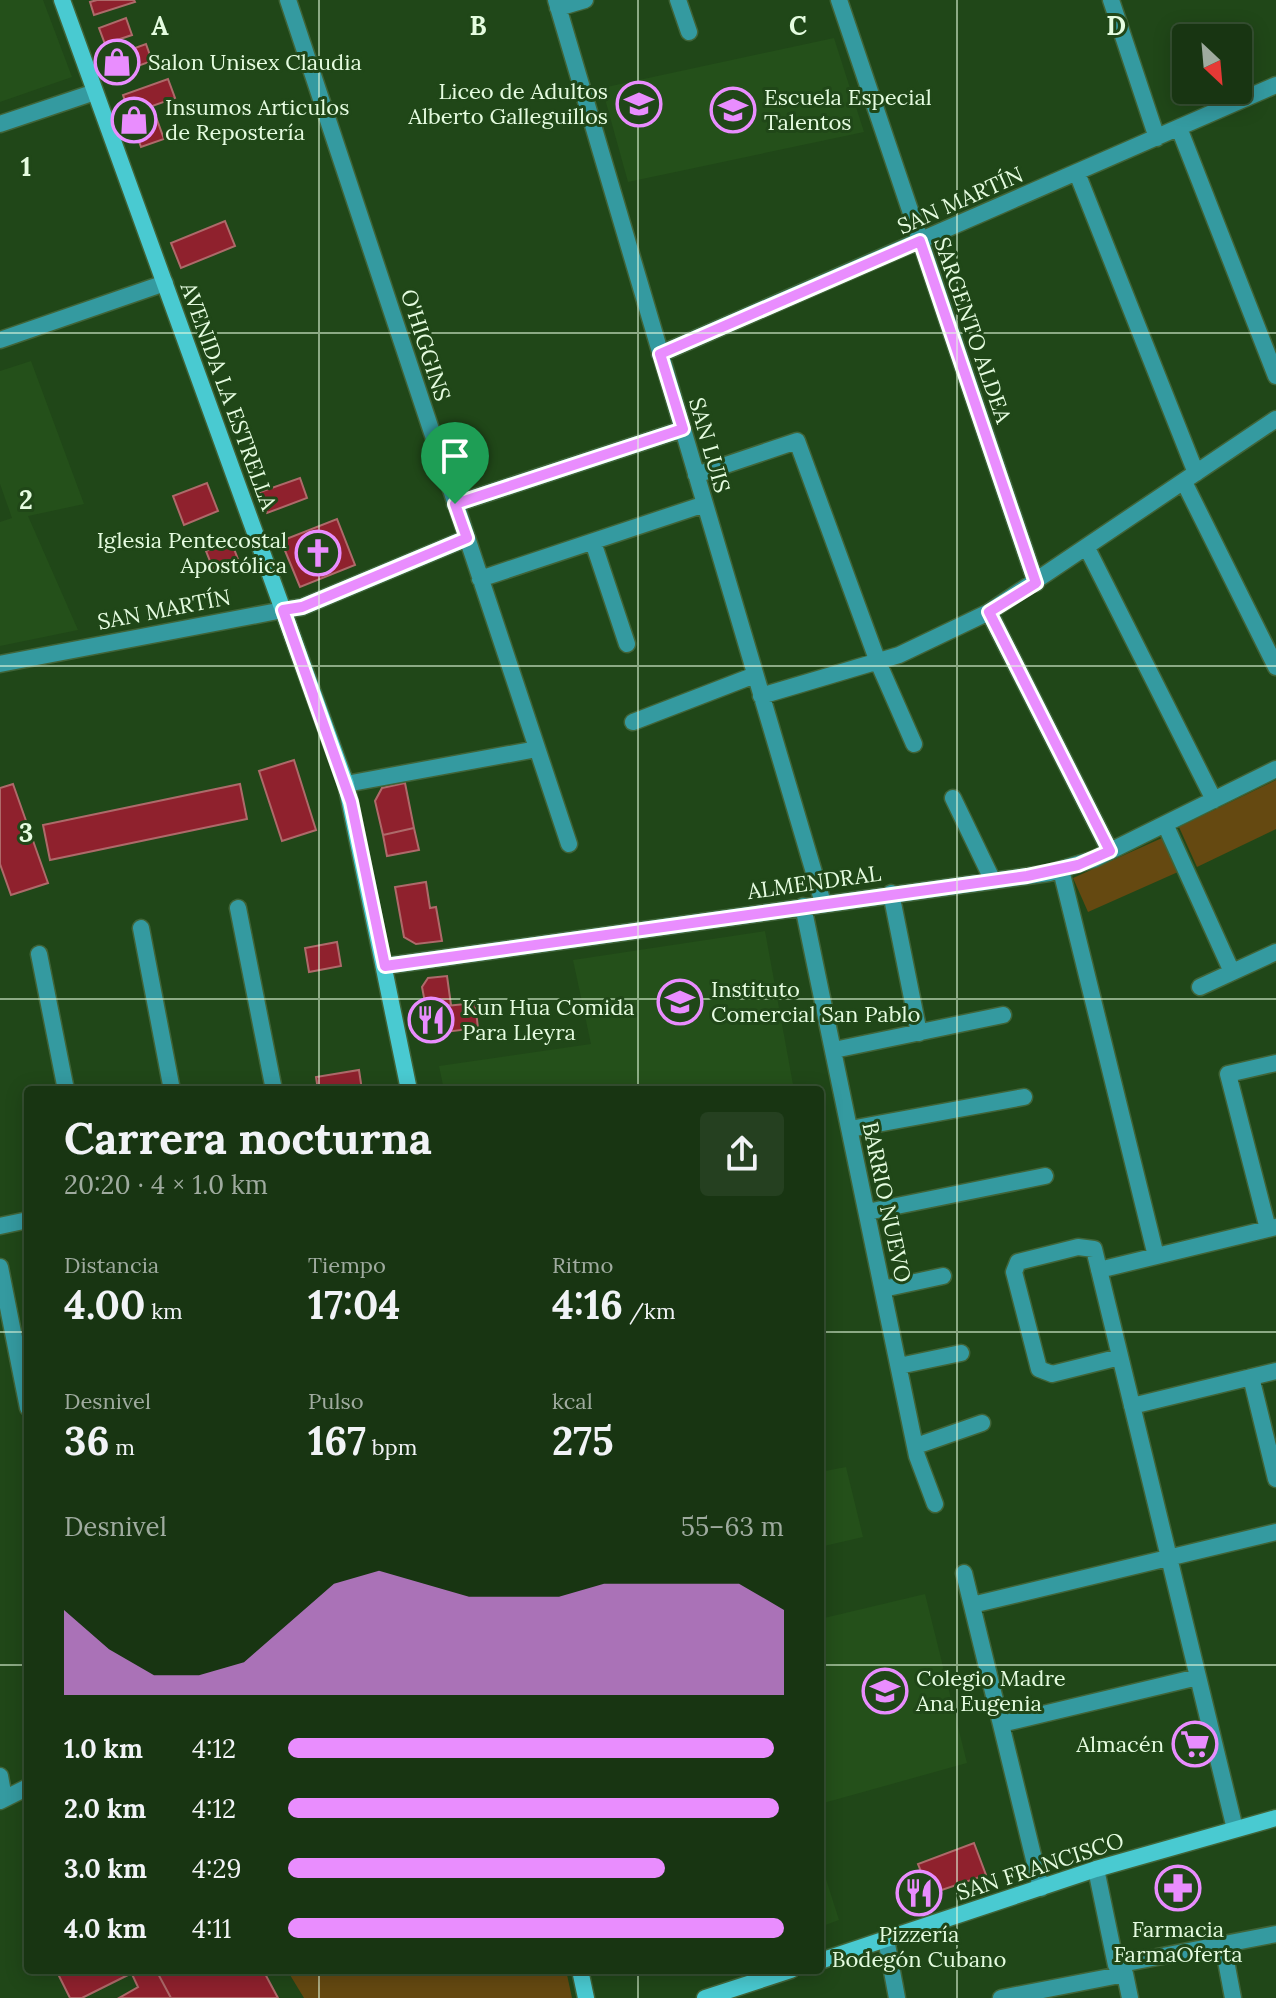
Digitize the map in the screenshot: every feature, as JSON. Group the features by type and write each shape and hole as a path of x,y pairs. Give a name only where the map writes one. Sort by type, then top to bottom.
{"main road":[{"name":"AVENIDA LA ESTRELLA","path":"62,0 346,784 408,1086"},
{"name":"SAN FRANCISCO","path":"824,1960 1096,1869 1276,1818"},
{"path":"581,1974 586,1998"},
{"path":"705,1998 779,1974"}],"street":[{"name":"O'HIGGINS","path":"288,0 569,844"},
{"path":"557,4 585,0"},
{"path":"678,0 689,32"},
{"name":"SARGENTO ALDEA","path":"839,0 1036,583"},
{"path":"1111,0 1157,138"},
{"name":"SAN LUIS","path":"557,4 823,903"},
{"name":"SAN MARTÍN","path":"660,354 1276,85"},
{"path":"0,124 95,92"},
{"path":"1179,128 1276,376"},
{"path":"1077,173 1190,478 1276,667"},
{"path":"0,340 165,283"},
{"path":"761,696 878,662 921,646 989,612 1276,419"},
{"path":"455,504 683,429"},
{"path":"696,475 797,441 878,662 914,744"},
{"path":"480,579 705,504"},
{"name":"SAN MARTÍN","path":"0,664 302,607 467,538"},
{"path":"593,542 627,644"},
{"path":"1087,548 1214,800"},
{"path":"989,612 1110,851"},
{"path":"633,722 755,675"},
{"path":"346,784 537,749"},
{"name":"ALMENDRAL","path":"385,966 1061,870 1110,851 1276,769"},
{"path":"953,798 993,881"},
{"path":"1165,824 1232,972"},
{"path":"1061,870 1156,1256"},
{"path":"891,893 919,1033"},
{"name":"BARRIO NUEVO","path":"803,906 916,1446 935,1504"},
{"path":"238,908 273,1086"},
{"path":"141,928 171,1086"},
{"path":"1200,987 1276,952"},
{"path":"39,954 65,1086"},
{"path":"834,1050 1003,1015"},
{"path":"1099,1270 1272,1228 1228,1074 1276,1063"},
{"path":"850,1129 1024,1097"},
{"path":"867,1212 1045,1176"},
{"path":"0,1226 24,1221"},
{"path":"1120,1357 1043,1373 1038,1365 1014,1272 1022,1260 1078,1247 1094,1249 1235,1829"},
{"path":"0,1267 24,1388"},
{"path":"883,1289 943,1276"},
{"path":"899,1366 961,1353"},
{"path":"1132,1406 1276,1371"},
{"path":"1251,1377 1276,1479"},
{"path":"916,1446 982,1423"},
{"path":"972,1605 1276,1532"},
{"path":"964,1573 1041,1888"},
{"path":"1001,1724 1198,1677"},
{"path":"0,1776 2,1800 24,1789"},
{"path":"1096,1869 1130,1998"},
{"path":"1001,1998 1028,1996 1121,1969 1276,1934"},
{"path":"886,1939 897,1998"},
{"path":"1223,1945 1233,1998"}],"shaded area":[{"path":"0,0 43,0 72,77 0,102"},
{"name":"Escuela Especial Talentos","path":"834,38 864,132 628,182 602,88"},
{"path":"31,361 84,504 28,516 78,630 0,646 0,522 12,518 0,484 0,371"},
{"path":"1276,780 1276,829 1197,867 1179,827"},
{"path":"1162,838 1178,872 1088,912 1073,878"},
{"name":"Instituto Comercial San Pablo","path":"765,931 793,1086 443,1086 439,1066 591,1044 573,960"},
{"path":"846,1467 863,1537 824,1546 824,1471"},
{"name":"Colegio Madre Ana Eugenia","path":"925,1594 967,1763 824,1803 824,1618"},
{"path":"824,1873 839,1920 824,1926"},
{"path":"289,1974 567,1974 572,1998 304,1998"}],"building":[{"path":"90,2 135,2 94,15"},
{"path":"126,18 132,35 105,44 99,28"},
{"path":"146,44 152,61 115,74 110,57"},
{"path":"168,79 175,98 152,106 164,139 141,147 123,95"},
{"path":"225,221 235,246 181,268 171,243"},
{"path":"300,478 307,498 267,513 260,492"},
{"path":"207,483 218,511 184,525 173,496"},
{"name":"Iglesia Pentecostal Apostólica","path":"337,519 355,565 300,587 281,541"},
{"path":"231,541 239,562 214,571 206,551"},
{"path":"294,760 316,830 282,841 259,771"},
{"path":"405,783 414,828 383,835 375,801 382,788"},
{"path":"13,784 48,883 11,895 0,864 0,788"},
{"path":"240,784 247,819 50,860 43,825"},
{"path":"414,828 419,850 387,856 383,835"},
{"path":"426,882 430,908 436,907 442,941 416,944 404,937 395,887"},
{"path":"337,942 341,966 309,972 305,948"},
{"path":"447,976 451,1005 426,1008 422,987 428,978"},
{"path":"475,1003 478,1028 429,1034 426,1008"},
{"path":"359,1070 361,1086 317,1086 316,1077"},
{"path":"974,1843 986,1875 930,1894 918,1864"},
{"path":"58,1974 130,1974 82,1998 70,1998"},
{"path":"132,1974 158,1974 171,1998 119,1998 138,1987"},
{"path":"158,1974 265,1974 278,1998 171,1998"}],"place":[{"name":"Salon Unisex Claudia","path":"117,62"},
{"name":"Liceo de Adultos Alberto Galleguillos","path":"639,104"},
{"name":"Escuela Especial Talentos","path":"733,110"},
{"name":"Insumos Articulos de Repostería","path":"134,120"},
{"name":"Iglesia Pentecostal Apostólica","path":"318,553"},
{"name":"Instituto Comercial San Pablo","path":"680,1002"},
{"name":"Kun Hua Comida Para Lleyra","path":"431,1020"},
{"name":"Colegio Madre Ana Eugenia","path":"885,1691"},
{"name":"Almacén","path":"1195,1744"},
{"name":"Farmacia FarmaOferta","path":"1178,1888"},
{"name":"Pizzería Bodegón Cubano","path":"919,1893"}],"route":[{"path":"920,241 1036,583 989,612 1110,851 1049,873 385,966 351,802 283,610 302,607 467,538 455,504 683,429 660,354 920,241"}]}
